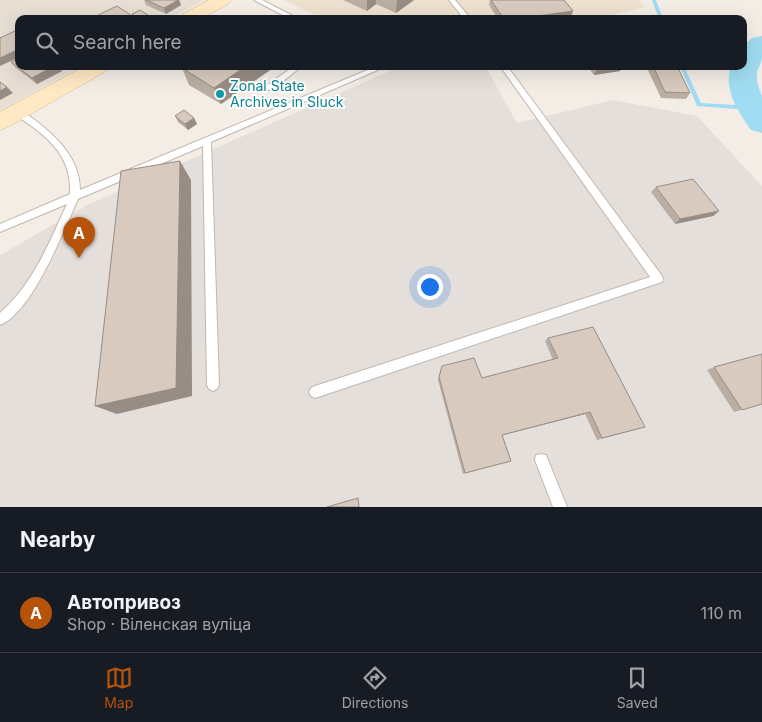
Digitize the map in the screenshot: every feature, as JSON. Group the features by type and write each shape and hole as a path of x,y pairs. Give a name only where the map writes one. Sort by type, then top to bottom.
{"main road":[{"path":"194,15 222,0"},
{"path":"8,117 94,70"}],"lane":[{"path":"257,0 288,15"},
{"path":"452,0 465,15"},
{"path":"269,88 294,70"},
{"path":"2,224 75,196 375,70"},
{"path":"315,392 658,279 506,70"},
{"path":"0,320 23,295 41,267 75,196 77,186 75,175 63,151 50,135 8,117"},
{"path":"207,141 214,385"},
{"path":"541,460 560,507"}],"shaded area":[{"path":"0,0 204,0 176,15 15,15 15,70 74,70 0,110"},
{"path":"284,0 638,0 645,7 612,15 316,15"},
{"path":"392,70 487,70 517,123 613,100 697,116 762,186 762,507 0,507 0,255 89,204"}],"building":[{"path":"146,0 178,0 164,8"},
{"path":"491,0 564,0 573,11 544,15 501,15"},
{"path":"117,6 131,15 98,15"},
{"path":"140,10 148,15 134,15 132,14"},
{"path":"15,31 15,51 0,58 0,38"},
{"path":"22,70 47,70 32,78"},
{"path":"185,70 240,70 214,88"},
{"path":"655,70 679,70 690,93 665,92"},
{"path":"0,82 7,87 0,91"},
{"path":"184,110 194,118 185,124 175,116"},
{"path":"180,161 176,388 95,406 121,171"},
{"path":"693,179 719,211 680,219 656,187"},
{"path":"593,327 645,427 602,438 590,412 502,435 511,461 465,473 439,377 442,366 474,358 482,378 558,358 548,338"},
{"path":"762,354 762,404 742,410 714,367"},
{"path":"358,498 359,507 327,507"}],"waterway":[{"path":"654,0 660,15"},
{"path":"747,60 762,44"},
{"path":"684,70 699,105 751,108"},
{"path":"744,70 745,92 762,122"}],"place":[{"name":"Zonal State Archives in Sluck","path":"220,94"},
{"name":"Автопривоз","path":"79,258"}]}
